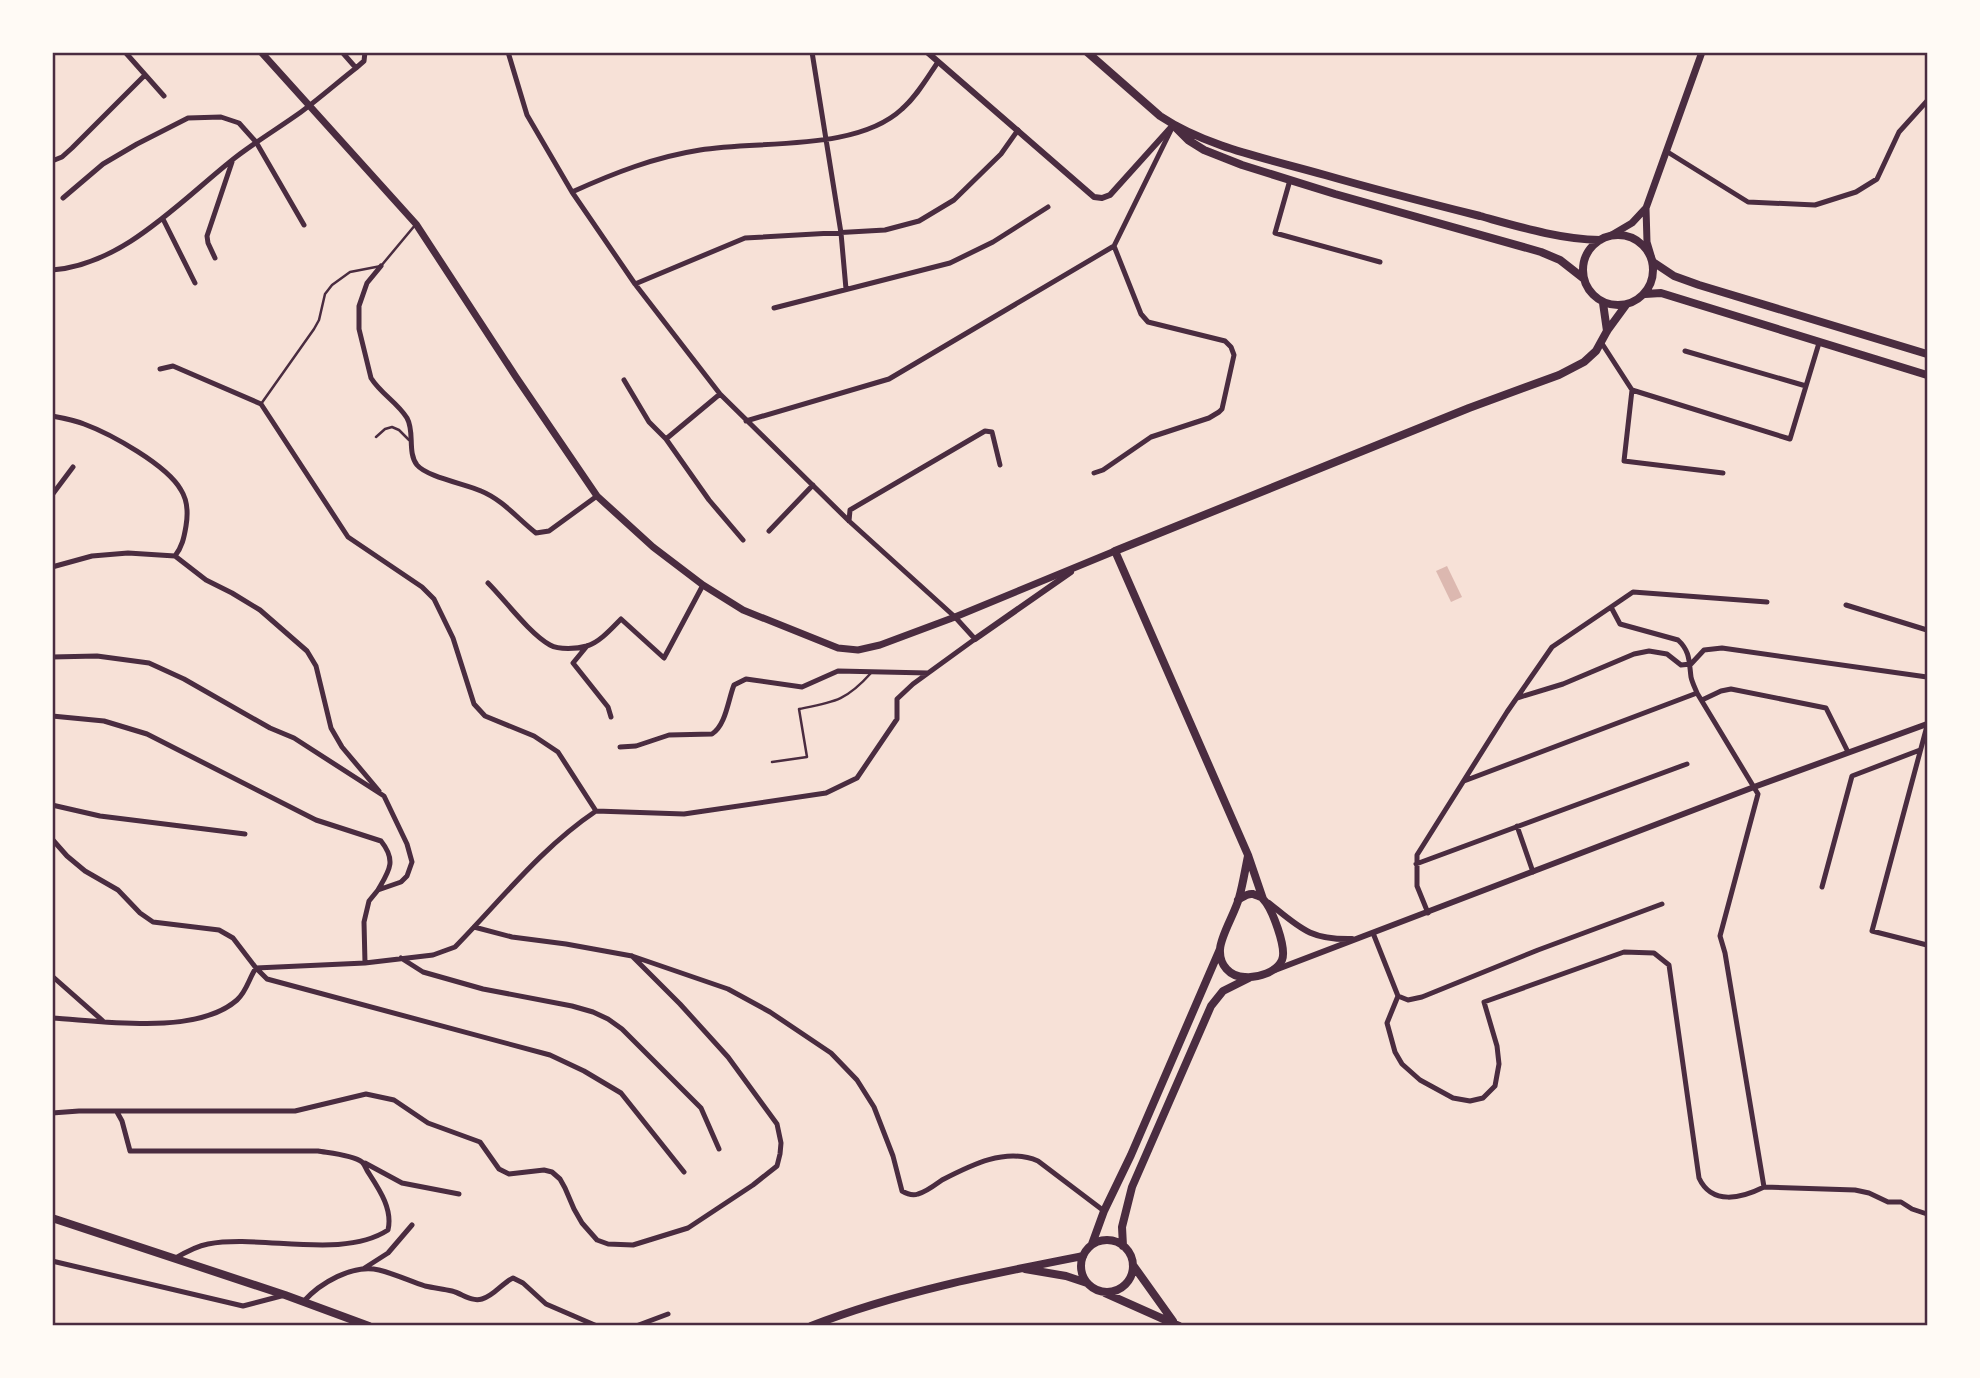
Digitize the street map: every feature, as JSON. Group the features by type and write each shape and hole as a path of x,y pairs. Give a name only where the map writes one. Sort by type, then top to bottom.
{"main road":[{"path":"261,52 416,224 597,496 653,547 703,585 743,610 838,648 858,650 880,645 955,617 1469,408 1559,375 1584,362 1596,351 1626,305"},
{"path":"1087,52 1188,140 1204,150 1242,165 1335,194 1541,252 1560,260 1583,278"},
{"path":"1646,208 1632,223 1591,247 1585,256 1583,278 1594,297 1603,303 1626,305 1645,294 1651,284 1653,262 1647,242 1646,208 1702,52"},
{"path":"1173,125 1210,141 1339,179 1542,232 1575,239 1600,240"},
{"path":"1335,194 1339,179"},
{"path":"1610,236 1621,235 1641,243 1653,262 1674,276 1927,354"},
{"path":"1645,294 1661,293 1927,375"},
{"path":"1603,303 1607,331"},
{"path":"1116,553 1248,855 1283,946 1282,960 1275,970 1223,991 1211,1006 1132,1186 1122,1227 1123,1246"},
{"path":"1088,1284 1081,1271 1083,1256 1092,1244 1220,948 1238,900 1248,855"},
{"path":"1238,900 1254,894 1263,899"},
{"path":"1220,948 1226,971 1237,977 1250,978"},
{"path":"52,1218 369,1325"},
{"path":"1092,1244 1108,1240 1123,1246 1133,1265 1177,1324"},
{"path":"811,1325 923,1290 1083,1256"},
{"path":"1100,1291 1108,1292 1123,1286 1132,1273 1133,1265"},
{"path":"1018,1268 1066,1276 1177,1324"}],"street":[{"path":"125,52 164,96"},
{"path":"342,52 356,68"},
{"path":"52,270 68,269 111,253 163,219 233,159 310,105 356,68 364,61 365,52"},
{"path":"508,52 527,115 572,192 635,284 720,394 849,521 955,617 975,639"},
{"path":"812,52 841,233 846,289"},
{"path":"927,52 1094,197 1110,195 1173,125"},
{"path":"572,192 628,169 687,152 722,146 827,140 875,127 902,109 938,62"},
{"path":"52,161 72,148 145,75"},
{"path":"1666,151 1748,201 1815,205 1856,192 1877,179 1899,132 1927,101"},
{"path":"63,198 103,164 188,118 221,117 239,123 256,142 304,225"},
{"path":"746,421 889,379 1114,246 1173,125"},
{"path":"635,284 745,238 886,230 919,221 954,200 1001,153 1018,130"},
{"path":"215,258 207,236 233,159"},
{"path":"1290,180 1275,233 1380,262"},
{"path":"774,308 950,263 993,242 1048,207"},
{"path":"163,219 195,283"},
{"path":"1094,473 1103,470 1152,437 1204,420 1219,412 1222,409 1234,355 1225,341 1148,321 1141,314 1114,246"},
{"path":"381,266 367,283 359,306 359,329 371,378 399,406 409,422 417,465 424,471 496,498 536,533 548,531 597,496"},
{"path":"1601,342 1632,390 1624,461 1723,473"},
{"path":"1632,390 1790,439 1819,343"},
{"path":"1685,351 1806,386"},
{"path":"160,369 173,366 261,404 348,537 422,587 434,599 453,638 474,705 485,716 534,736 558,752 596,811"},
{"path":"624,380 649,422 666,439 709,500 743,540"},
{"path":"666,439 720,394"},
{"path":"52,416 96,429 142,454 167,472 181,489 187,508 183,544 175,556"},
{"path":"849,521 850,510 985,431 992,432 1000,465"},
{"path":"52,495 73,467"},
{"path":"769,531 813,485"},
{"path":"52,566 92,556 175,556 206,580 260,610 307,651 316,666 331,728 342,747 384,796 407,844 412,862 407,876 401,882 378,890"},
{"path":"256,968 365,963 433,955 454,947 555,842 596,811 684,814 826,793 857,778 897,719 897,699 928,673 1077,566"},
{"path":"488,583 538,636 550,645 559,648 587,646"},
{"path":"611,717 608,707 573,663 587,646 621,619 664,658 703,585"},
{"path":"1428,913 1417,886 1417,855 1552,647 1633,592 1768,603"},
{"path":"1846,605 1927,630"},
{"path":"1611,607 1620,624 1678,640 1684,646 1697,693 1758,794 1720,936 1764,1187"},
{"path":"1517,698 1563,684 1634,654 1649,651 1667,654 1681,665 1691,664 1704,650 1722,648 1927,677"},
{"path":"52,657 97,656 149,663 184,679 270,728 294,738 384,796"},
{"path":"620,747 636,746 669,735 712,734 721,725 734,685 746,679 802,687 838,671 928,673"},
{"path":"1702,700 1731,689 1826,708 1848,752"},
{"path":"1464,782 1697,693"},
{"path":"52,716 104,721 147,734 316,820 382,841 391,861 389,871 369,901 364,922 365,963"},
{"path":"1275,970 1754,787 1927,725"},
{"path":"1927,725 1872,931 1927,945"},
{"path":"1822,887 1852,776 1920,750"},
{"path":"1416,864 1687,764"},
{"path":"52,805 100,816 245,834"},
{"path":"1517,826 1533,872"},
{"path":"52,839 67,856 118,890 140,913 153,922 219,930 233,938 267,979 550,1055 584,1071 621,1093 684,1172"},
{"path":"1263,899 1309,933 1323,938 1357,939"},
{"path":"1398,996 1408,1000 1422,998 1538,950 1662,904"},
{"path":"474,927 512,937 632,956 728,989 770,1012 831,1053 857,1080 874,1107 893,1156 902,1191 908,1195 918,1194 978,1163 1025,1155 1038,1161 1104,1211"},
{"path":"1373,933 1398,996 1387,1023 1395,1052 1402,1064 1420,1080 1454,1098 1471,1101 1483,1098 1495,1086 1499,1064 1497,1046 1485,1003 1625,951 1654,953 1669,965 1699,1178 1709,1193 1721,1197 1746,1195 1764,1187 1855,1190 1888,1202 1901,1202 1927,1214"},
{"path":"52,1113 295,1111 366,1094 394,1100 428,1123 480,1142 499,1169 509,1174 544,1170 552,1172 565,1188 582,1223 597,1240 608,1244 633,1245 688,1227 753,1185 777,1166 781,1143 777,1124 728,1057 681,1004 632,956"},
{"path":"401,958 423,972 483,989 572,1006 608,1018 701,1108 719,1149"},
{"path":"52,1017 162,1023 207,1016 240,998 256,968"},
{"path":"52,976 103,1021"},
{"path":"117,1112 130,1152 318,1151 362,1162 402,1183 459,1194"},
{"path":"174,1259 207,1244 258,1241 344,1245 380,1235 388,1230 387,1209 362,1162"},
{"path":"303,1302 313,1290 325,1283 360,1270 388,1253 412,1225"},
{"path":"52,1261 243,1306 285,1295"},
{"path":"360,1270 377,1270 459,1293 474,1300 484,1299 509,1280 518,1279 546,1304 597,1325"},
{"path":"636,1325 668,1314"}],"lane":[{"path":"261,404 314,329 319,320 325,293 350,272 381,266 416,224"},
{"path":"376,437 392,427 412,442"},
{"path":"772,762 807,757 799,709 834,702 848,696 873,671"}],"shaded area":[{"path":"1447,566 1462,597 1451,602 1436,571"}]}
